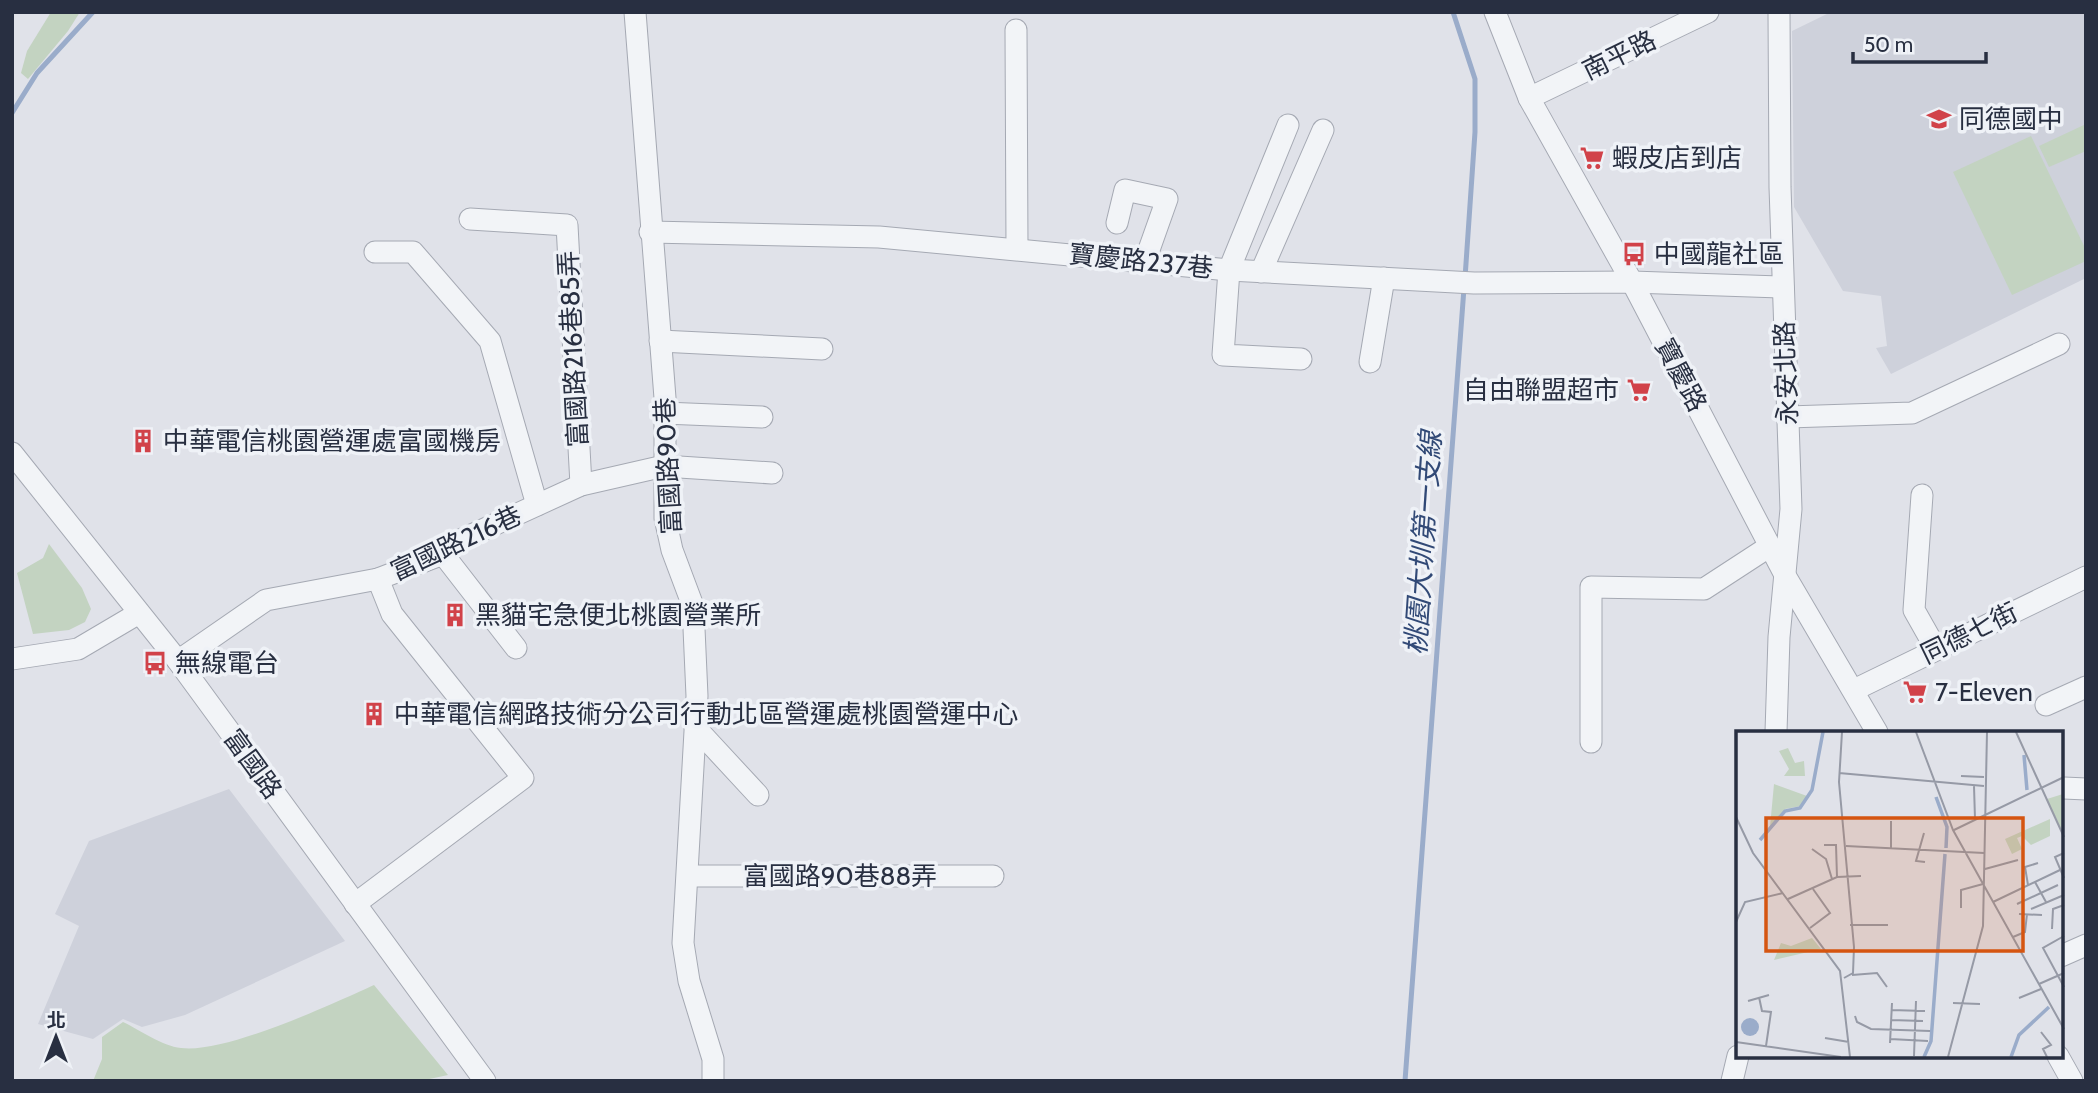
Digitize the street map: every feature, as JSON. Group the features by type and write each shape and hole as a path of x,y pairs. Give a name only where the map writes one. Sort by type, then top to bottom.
{"street":[{"name":"富國路90巷","path":"635,12 660,341 665,519 672,550 693,606 695,727 683,943 689,981 713,1059 713,1081"},
{"name":"寶慶路","path":"1496,12 1529,98 1632,282 1786,577 1876,731"},
{"name":"永安北路","path":"1776,731 1779,637 1791,509 1783,287 1779,12"},
{"name":"南平路","path":"1529,98 1707,13"},
{"path":"1016,30 1017,248"},
{"path":"1288,125 1229,270 1223,355 1301,359"},
{"path":"1261,272 1323,130"},
{"path":"1117,223 1125,190 1167,199 1145,261"},
{"name":"富國路216巷85弄","path":"470,219 567,225 581,485"},
{"name":"寶慶路237巷","path":"650,232 879,237 1229,270 1463,283 1632,282 1783,287"},
{"path":"375,252 413,252 490,341 537,505"},
{"path":"1370,362 1384,278"},
{"path":"660,341 822,349"},
{"path":"1788,417 1912,413 2059,344"},
{"path":"664,413 762,417"},
{"name":"富國路","path":"12,453 178,661 485,1081"},
{"name":"富國路216巷","path":"178,661 266,600 378,579 443,554 454,543 581,485 664,466 772,473"},
{"path":"1922,495 1914,610 1936,649"},
{"path":"1591,742 1591,587 1704,589 1770,546"},
{"path":"443,554 516,648"},
{"name":"同德七街","path":"1854,690 2086,577"},
{"path":"355,904 523,778 392,614 378,579"},
{"path":"12,659 78,649 139,613"},
{"path":"2046,705 2086,687"},
{"path":"695,727 758,795"},
{"path":"2064,788 2086,789"},
{"name":"富國路90巷88弄","path":"688,876 993,876"},
{"path":"2063,955 2086,945"},
{"path":"1732,1081 1738,1058"},
{"path":"2059,1058 2072,1081"}],"shaded area":[{"name":"同德國中","path":"1831,12 2086,12 2086,278 1891,374 1876,348 1887,346 1881,296 1843,291 1794,207 1792,31"},
{"path":"229,789 345,941 185,1015 142,1027 123,1019 93,1039 38,1024 79,926 55,914 89,841"}],"green space":[{"path":"51,12 80,12 68,31 28,79 21,73 27,51"},
{"path":"2086,124 2086,151 2049,167 2039,146"},
{"path":"2031,136 2086,250 2086,261 2012,295 1953,172"},
{"path":"49,544 82,588 91,609 85,622 69,630 33,634 17,573 43,558"},
{"path":"374,985 448,1075 420,1081 93,1081 102,1059 102,1037 123,1022 166,1044 181,1048 200,1048 278,1026"}],"waterway":[{"path":"12,113 37,73 93,12"},
{"name":"桃園大圳第一支線","path":"1453,12 1475,79 1475,132 1465,278"},
{"name":"桃園大圳第一支線","path":"1405,1081 1464,288"}],"place":[{"name":"同德國中","path":"1939,119"},
{"name":"蝦皮店到店","path":"1592,158"},
{"name":"中國龍社區","path":"1634,254"},
{"name":"自由聯盟超市","path":"1639,390"},
{"name":"中華電信桃園營運處富國機房","path":"143,441"},
{"name":"黑貓宅急便北桃園營業所","path":"455,615"},
{"name":"無線電台","path":"155,663"},
{"name":"7-Eleven","path":"1915,692"},
{"name":"中華電信網路技術分公司行動北區營運處桃園營運中心","path":"374,714"}]}
